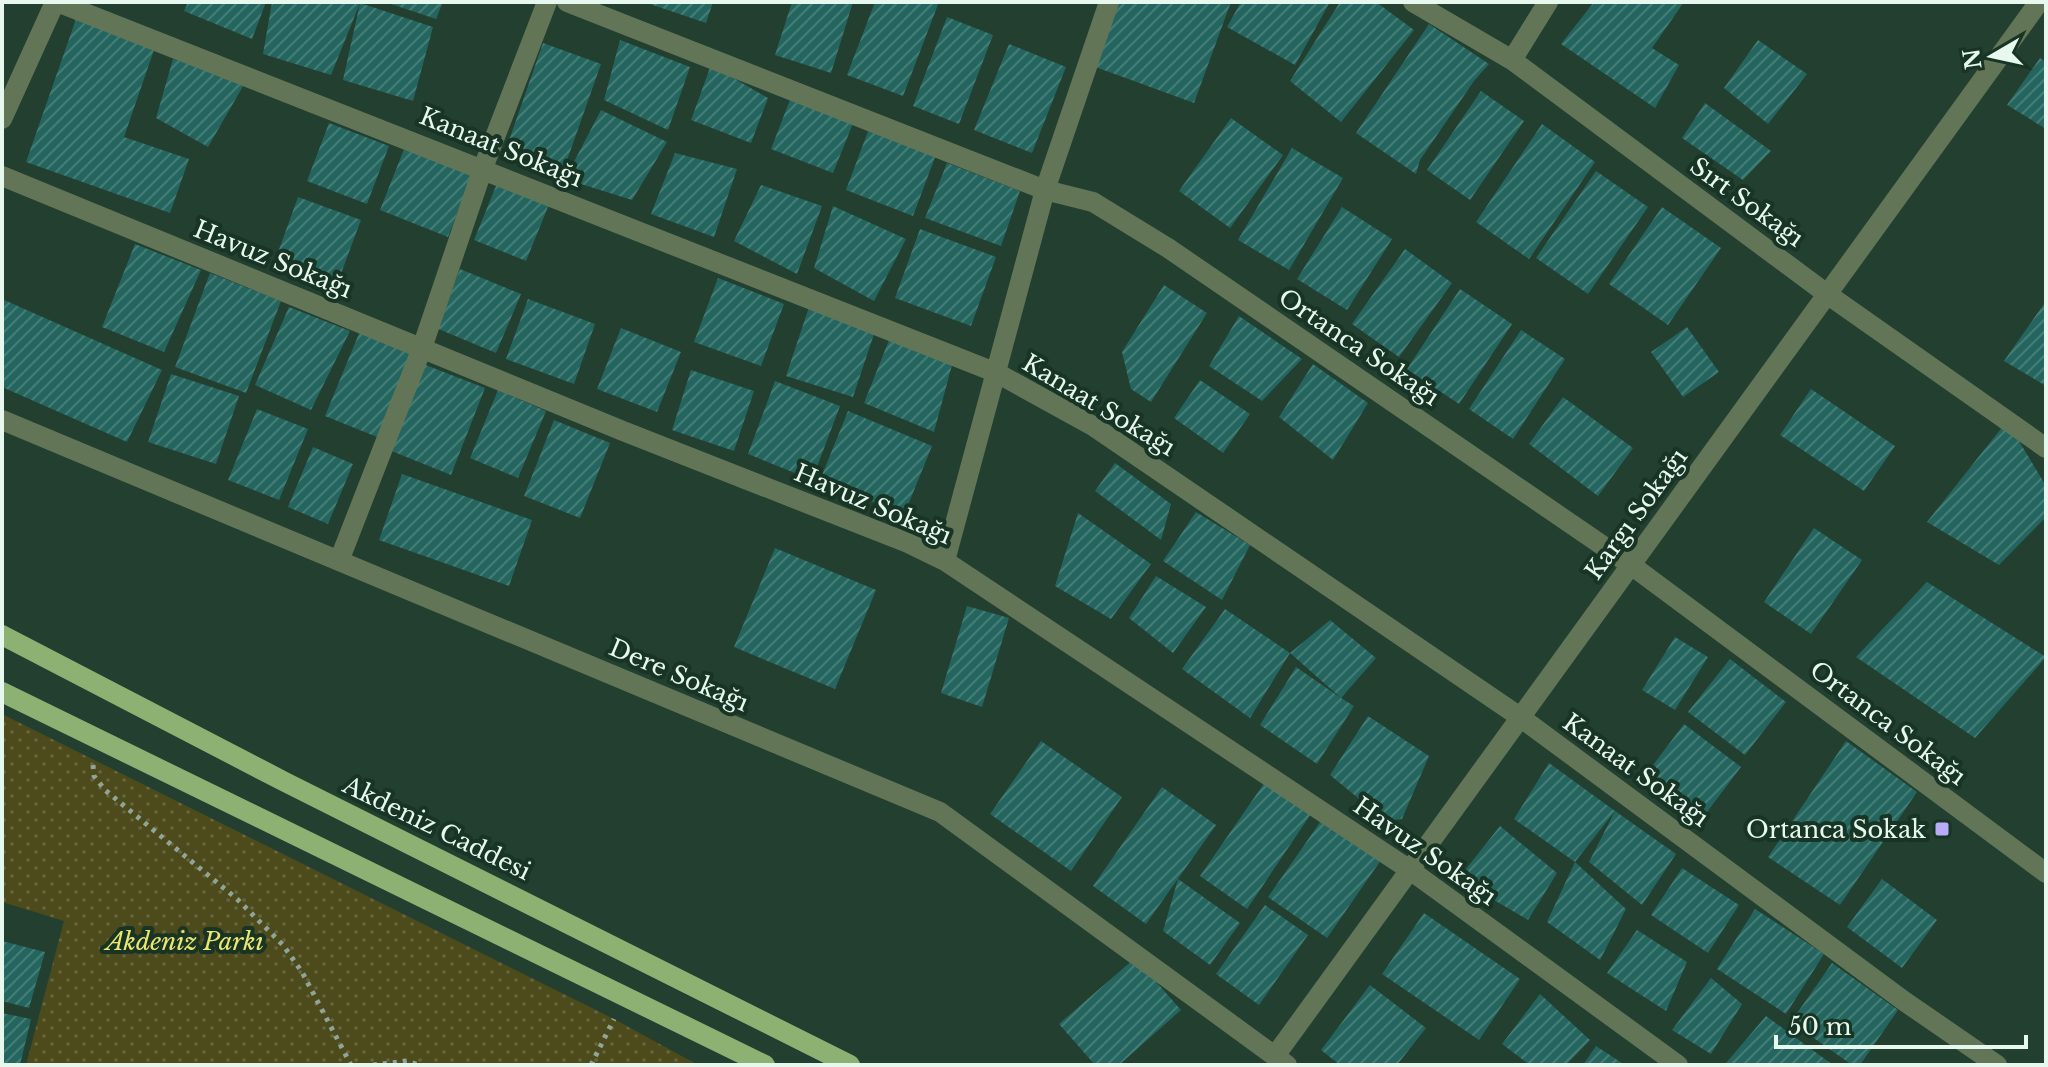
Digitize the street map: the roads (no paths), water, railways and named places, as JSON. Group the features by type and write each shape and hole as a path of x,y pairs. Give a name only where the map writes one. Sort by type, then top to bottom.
{"main road":[{"name":"Akdeniz Caddesi","path":"2,635 299,789 850,1065"},
{"path":"2,692 765,1065"}],"street":[{"path":"2,119 56,2"},
{"name":"Kanaat Sokağı","path":"56,2 997,373 1093,426 1520,717 1904,1001 1997,1065"},
{"path":"339,561 422,348 483,168 547,2"},
{"name":"Ortanca Sokağı","path":"567,2 1045,190 1093,202 1168,248 1631,565 2046,873"},
{"path":"945,561 1045,190 1109,2"},
{"name":"Sırt Sokağı","path":"1413,2 1512,60 1827,294 2046,448"},
{"path":"1512,60 1548,2"},
{"name":"Kargı Sokağı","path":"1281,1060 1410,870 2039,2"},
{"name":"Havuz Sokağı","path":"2,176 908,543 945,561 1410,870 1678,1065"},
{"name":"Dere Sokağı","path":"2,420 940,812 1281,1060"}],"place":[{"name":"Ortanca Sokak","path":"1942,829"}],"park label":[{"name":"Akdeniz Parkı","path":"185,941"}]}
